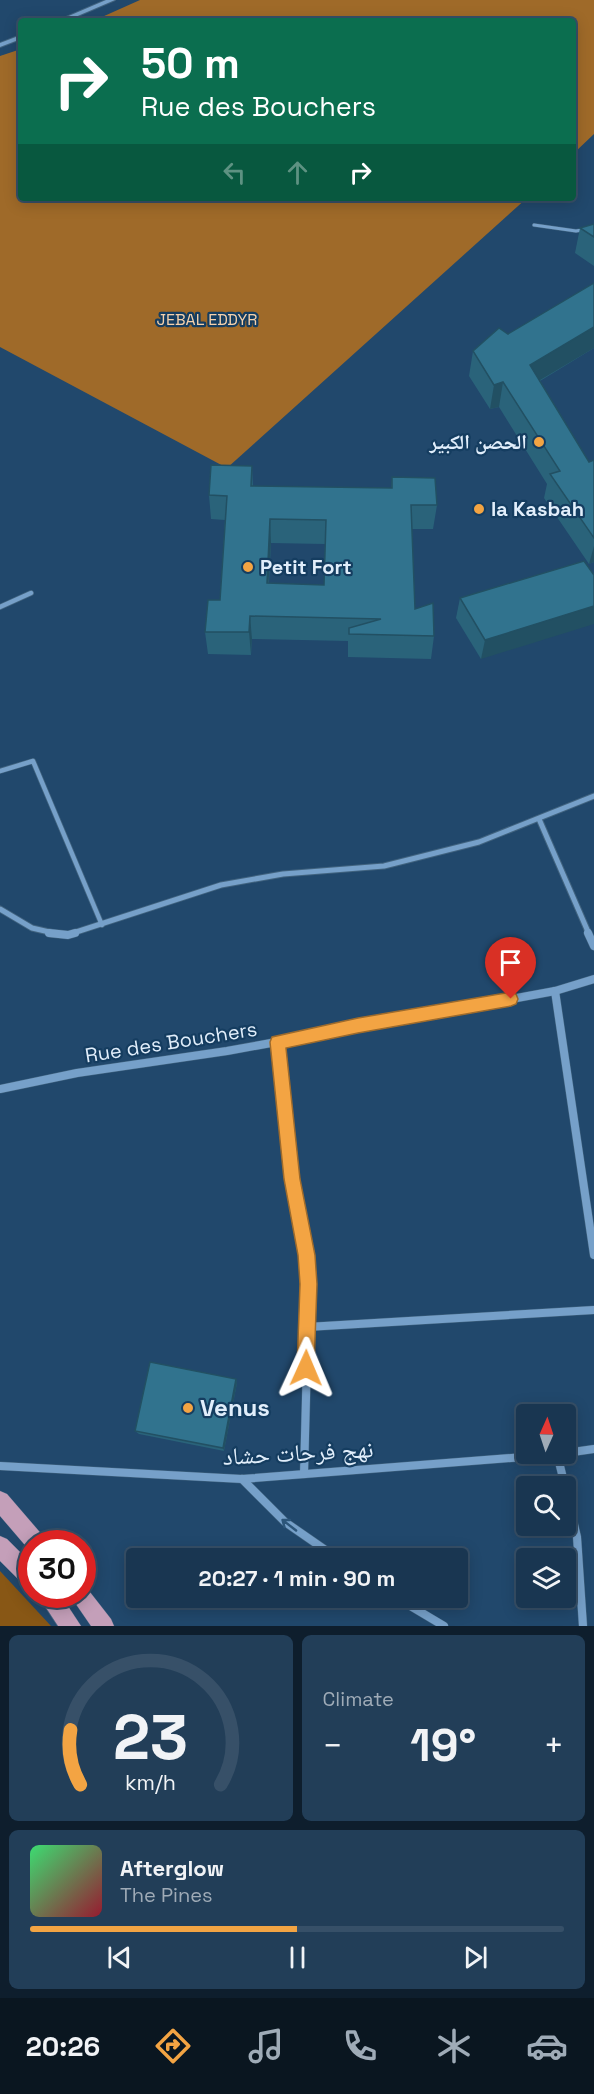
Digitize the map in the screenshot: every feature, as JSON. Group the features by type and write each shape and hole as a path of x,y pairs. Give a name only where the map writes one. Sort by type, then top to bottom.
{"main road":[{"path":"0,1501 25,1530"},
{"path":"0,1546 18,1565"},
{"path":"58,1608 71,1626"},
{"path":"90,1608 104,1626"}],"street":[{"path":"67,18 112,0"},
{"path":"0,45 18,38"},
{"path":"0,608 31,593"},
{"path":"0,771 33,761 102,926"},
{"path":"0,909 31,930 47,934 69,935 221,885 283,874 384,866 479,842 594,796"},
{"path":"539,819 594,946"},
{"name":"Rue des Bouchers","path":"0,1089 77,1073 278,1042 555,992 594,979"},
{"path":"555,992 594,1255"},
{"path":"278,1042 292,1179 309,1284 304,1474"},
{"path":"307,1327 594,1310"},
{"path":"576,1452 594,1449"},
{"name":"نهج فرحات حشاد","path":"0,1466 242,1479 516,1457"},
{"path":"242,1479 285,1522 323,1548"},
{"path":"576,1533 583,1626"},
{"path":"414,1608 444,1626"}],"lane":[{"path":"534,225 576,231 594,228"}],"shaded area":[{"path":"0,1571 18,1590 18,1608 34,1608 51,1626 0,1626"}],"green space":[{"path":"140,0 594,0 594,134 576,151 576,18 100,18"},
{"name":"JEBAL EDDYR","path":"18,50 18,201 524,201 227,468 0,347 0,56"}],"building":[{"path":"594,224 594,237 580,228"},
{"path":"594,283 594,327 530,365 589,462 594,460 594,538 550,474 560,471 503,382 494,385 473,351 499,328 508,334"},
{"path":"211,465 252,466 251,486 392,488 392,477 435,478 437,505 411,505 415,609 433,603 434,636 349,634 349,628 381,619 250,616 249,632 205,632 208,600 220,600 227,496 209,495","holes":["270,519 326,520 324,585 267,583"]},
{"path":"584,561 594,575 594,606 485,640 460,598"},
{"name":"Venus","path":"150,1362 236,1379 223,1448 135,1431"}],"place":[{"name":"الحصن الكبير","path":"539,442"},
{"name":"la Kasbah","path":"479,509"},
{"name":"Petit Fort","path":"248,567"},
{"name":"Venus","path":"188,1408"}],"route":[{"path":"306,1368 309,1284 292,1179 278,1042 511,999"}]}
